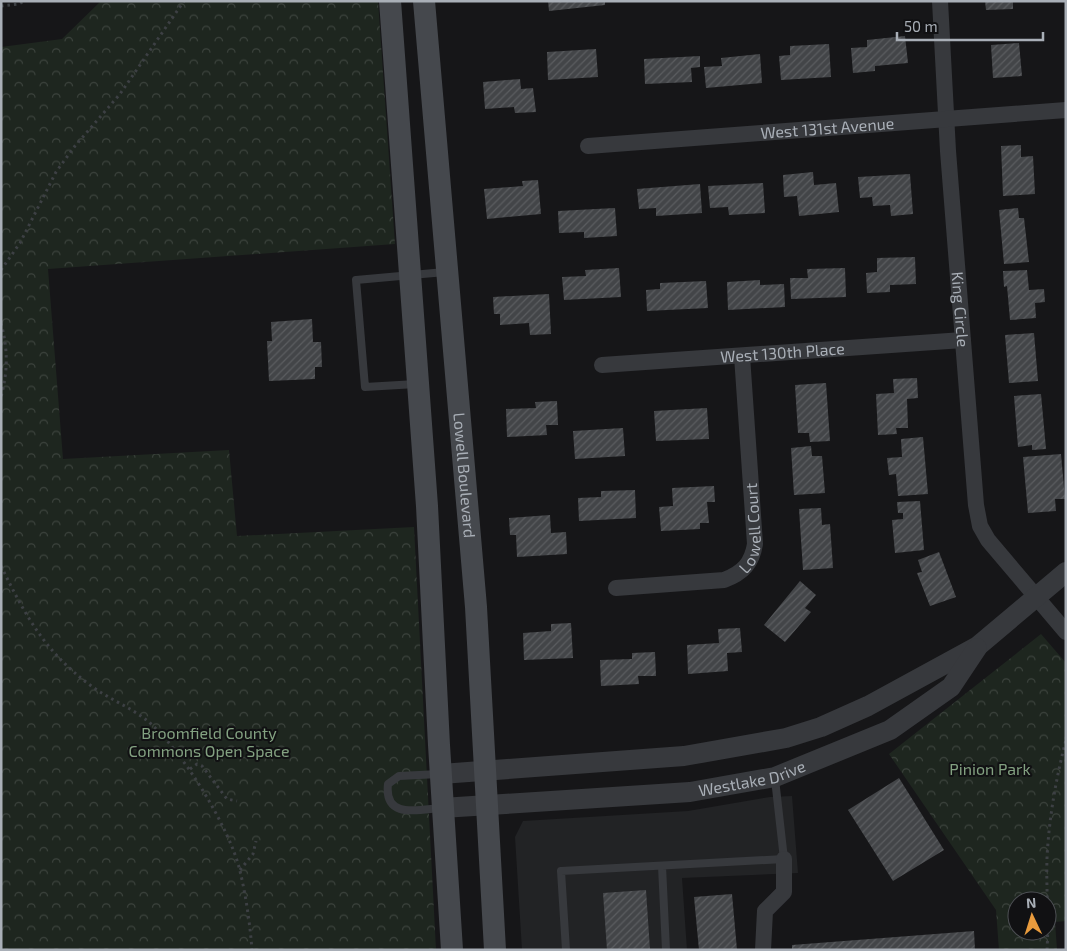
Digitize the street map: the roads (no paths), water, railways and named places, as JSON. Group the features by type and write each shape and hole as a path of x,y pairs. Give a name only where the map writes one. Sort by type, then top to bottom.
{"main road":[{"path":"390,1 427,506 442,808 452,950"},
{"name":"Lowell Boulevard","path":"424,1 476,607 494,950"},
{"path":"448,889 464,950"}],"street":[{"name":"King Circle","path":"940,1 963,340 976,505 980,526 988,540 1066,632"},
{"name":"West 131st Avenue","path":"588,146 1066,110"},
{"name":"West 130th Place","path":"602,365 963,340"},
{"name":"Lowell Court","path":"616,588 724,580 737,575 748,565 753,556 755,544 742,356"},
{"name":"Westlake Drive","path":"441,774 684,756 786,738 821,727 868,706 978,646 1066,572"},
{"name":"Westlake Drive","path":"442,808 690,792 775,777 890,730 951,687 978,646"},
{"path":"763,950 766,911 784,892 784,860"}],"lane":[{"path":"418,384 365,387 356,280 446,272"},
{"path":"441,774 399,776 388,784 387,796 392,805 403,811 442,808"},
{"path":"566,950 561,871 784,860 775,777"},
{"path":"662,866 666,950"}],"park label":[{"name":"Broomfield County Commons Open Space","path":"209,742"},
{"name":"Pinion Park","path":"990,769"}]}
